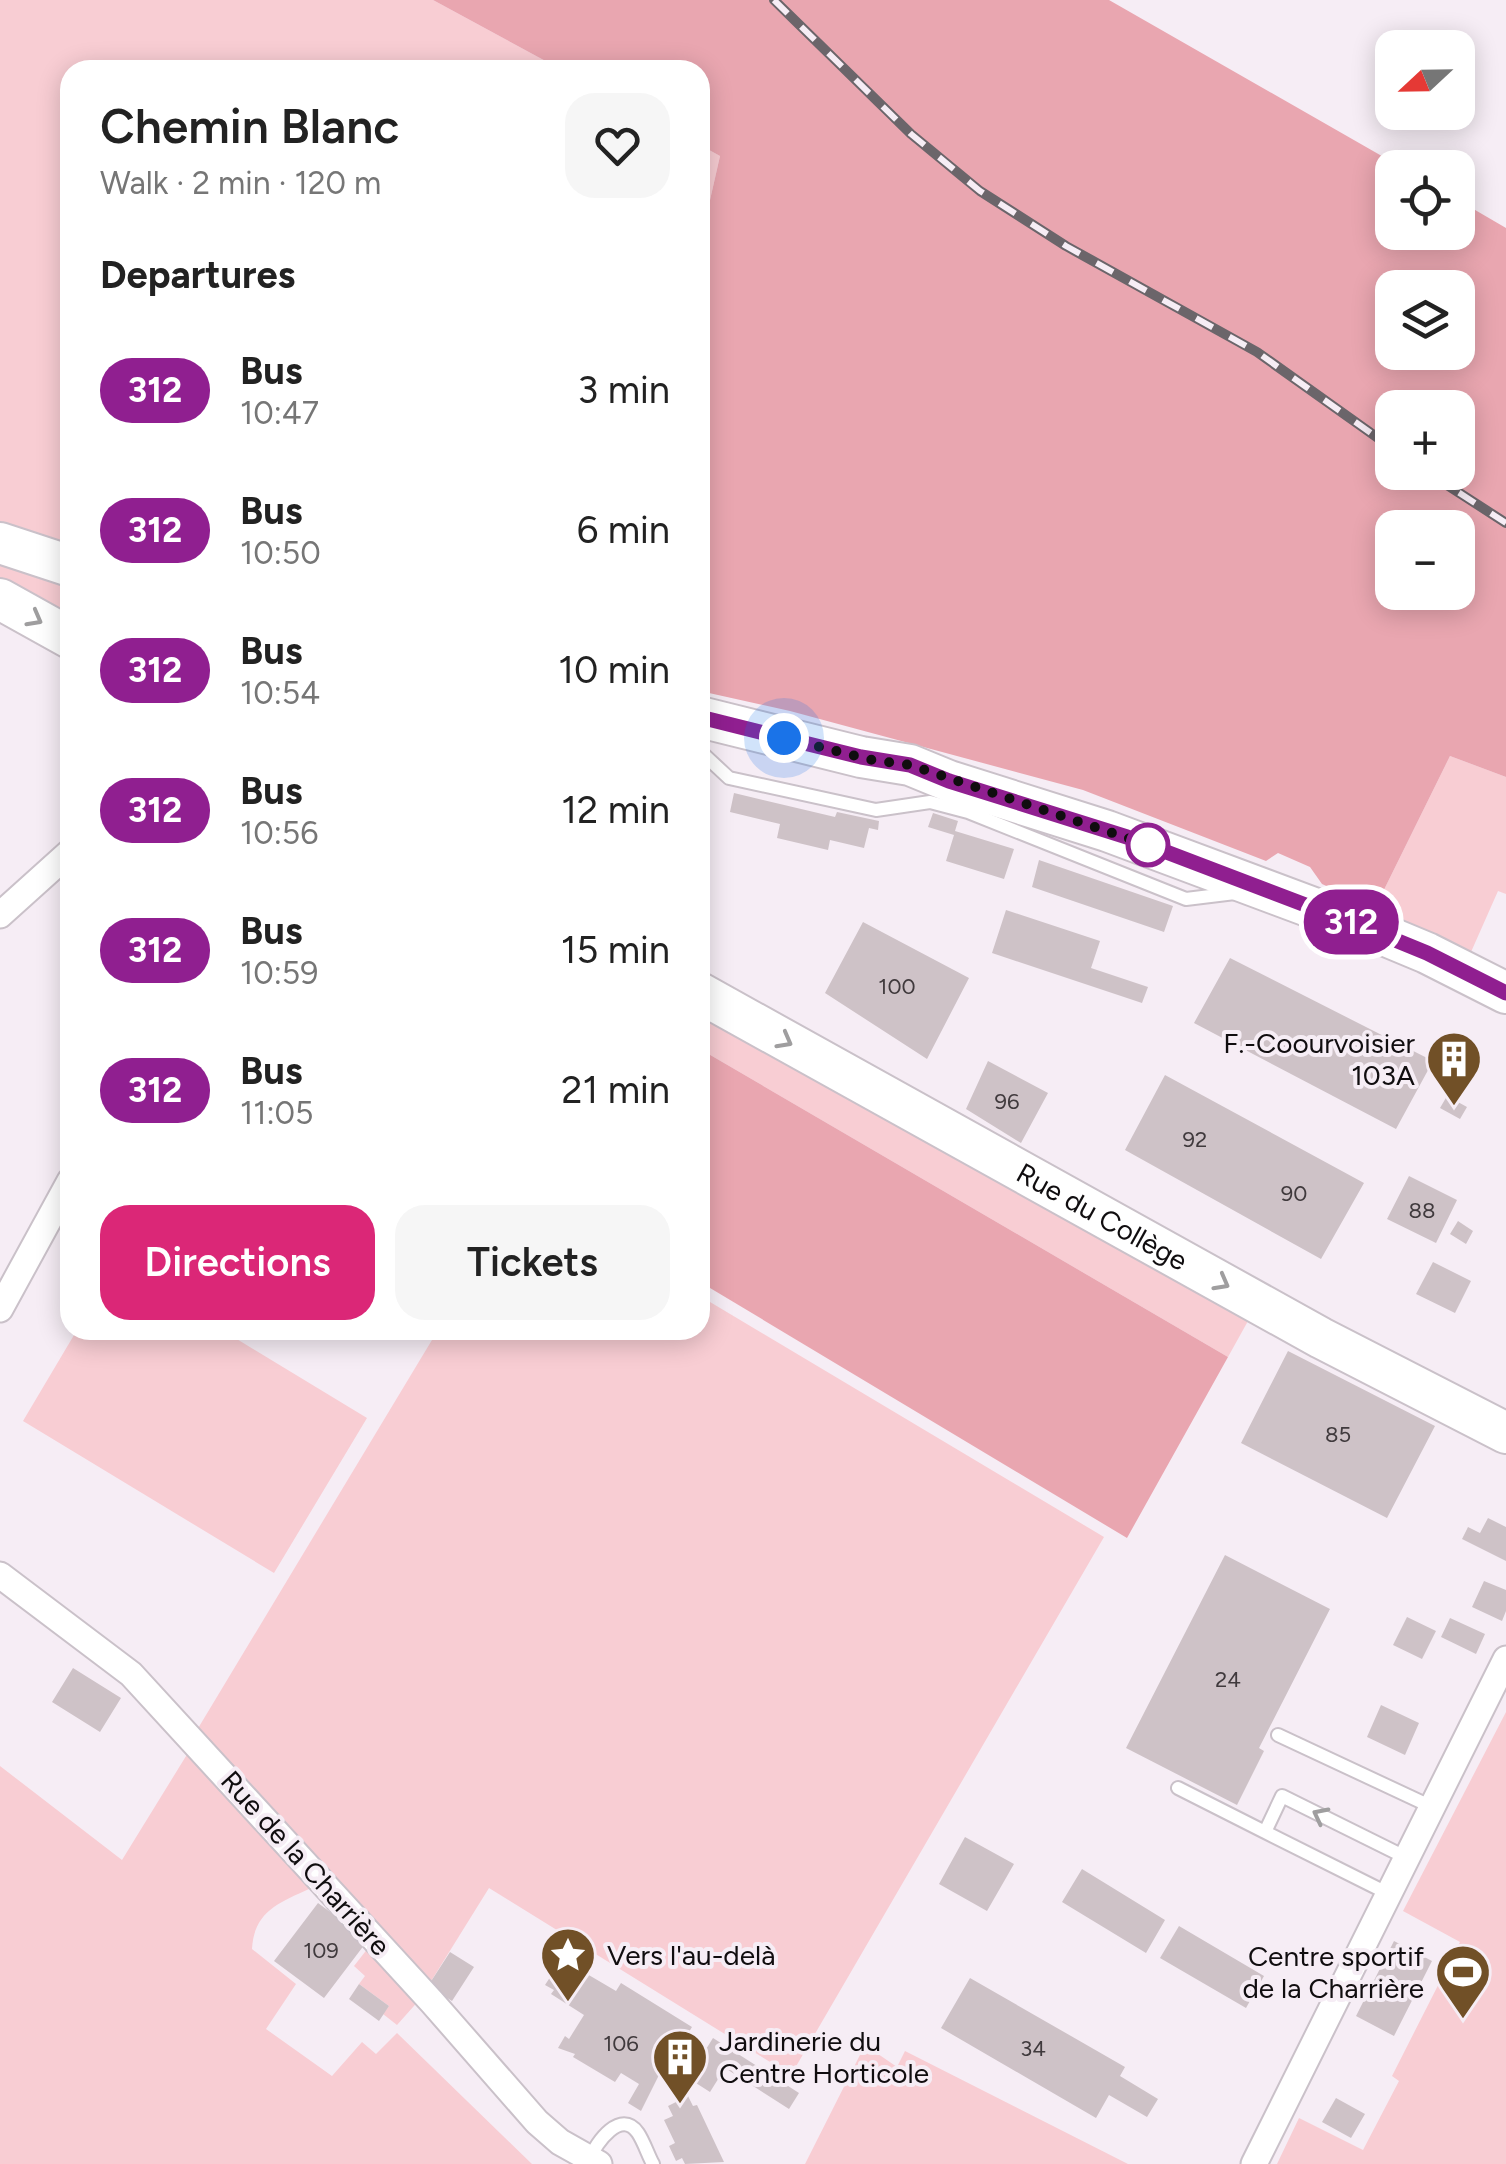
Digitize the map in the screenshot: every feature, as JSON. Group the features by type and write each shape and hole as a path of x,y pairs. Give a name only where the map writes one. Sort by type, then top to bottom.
{"main road":[{"path":"0,543 60,563"},
{"path":"0,599 60,632"},
{"path":"710,720 910,765 972,800 1134,840 1268,888 1427,953 1506,993"},
{"name":"Rue du Collège","path":"710,999 1305,1329 1506,1433"}],"street":[{"path":"0,915 60,861"},
{"path":"0,1309 60,1199"},
{"name":"Rue de la Charrière","path":"0,1575 131,1674 537,2122 560,2142 595,2161"},
{"path":"1254,2164 1506,1659"}],"lane":[{"path":"710,761 728,778 876,810 972,800"},
{"path":"1278,1734 1432,1807"},
{"path":"1178,1788 1389,1894"},
{"path":"1265,1832 1282,1796 1407,1858"},
{"path":"595,2161 602,2136 614,2127 624,2126 638,2133 653,2164"}],"shaded area":[{"path":"0,0 433,0 544,60 60,60 60,541 0,523"},
{"path":"433,0 1109,0 1375,152 1375,250 1475,250 1475,210 1506,228 1506,777 1450,756 1375,908 1322,884 1310,867 1278,853 1266,861 1083,790 710,693 710,200 720,156 710,150 710,60 544,60"},
{"path":"710,150 720,156 710,200"},
{"path":"0,562 60,581 60,618 0,584"},
{"path":"1450,756 1506,777 1506,894 1498,891 1471,952 1375,908"},
{"path":"710,1022 1248,1321 1228,1357 710,1055"},
{"path":"710,1055 1228,1357 1127,1538 710,1288"},
{"path":"710,1302 1104,1537 791,2075 489,1888 428,1986 197,1730 432,1340 710,1340"},
{"path":"71,1340 238,1340 367,1418 274,1573 23,1421"},
{"path":"1506,1712 1506,2164 1277,2164 1299,2118 1363,2150 1399,2081 1392,2076 1460,1942 1403,1911"},
{"path":"191,1748 311,1877 309,1889 270,1910 254,1936 252,1949 296,1984 266,2029 332,2076 362,2042 376,2054 397,2033 532,2164 0,2164 0,1766 122,1860"},
{"path":"372,1943 421,1998 397,2025 383,2014 389,2006 359,1984 365,1976 354,1966"},
{"path":"865,2045 897,2067 905,2051 1128,2164 805,2164"}],"building":[{"path":"734,793 835,817 837,812 879,821 878,830 869,828 864,848 830,840 828,850 777,838 780,824 730,812"},
{"path":"933,813 958,821 955,831 1014,849 1004,879 946,861 954,835 928,827"},
{"path":"1039,860 1173,906 1164,932 1032,887"},
{"path":"1006,910 1100,941 1091,968 1148,987 1142,1003 992,953"},
{"path":"863,922 969,978 927,1059 825,993"},
{"path":"1230,958 1433,1061 1396,1129 1194,1023"},
{"path":"988,1061 1048,1093 1021,1143 966,1109"},
{"path":"1165,1075 1364,1183 1321,1259 1125,1150"},
{"name":"F.-Coourvoisier 103A","path":"1447,1096 1467,1107 1460,1119 1440,1108"},
{"path":"1409,1176 1457,1200 1436,1243 1387,1219"},
{"path":"1458,1221 1473,1231 1466,1244 1450,1234"},
{"path":"1433,1262 1471,1281 1455,1313 1416,1294"},
{"path":"1288,1351 1435,1426 1387,1518 1241,1443"},
{"path":"1488,1518 1506,1527 1506,1561 1462,1539 1468,1527 1480,1533"},
{"path":"1225,1555 1330,1609 1259,1748 1264,1751 1237,1805 1126,1748"},
{"path":"1484,1581 1506,1590 1502,1621 1472,1607"},
{"path":"1407,1617 1436,1631 1422,1659 1393,1645"},
{"path":"1450,1618 1485,1634 1476,1654 1441,1637"},
{"path":"73,1668 121,1698 100,1732 52,1702"},
{"path":"1381,1705 1419,1723 1405,1755 1367,1737"},
{"path":"965,1837 1014,1864 987,1911 939,1884"},
{"path":"1082,1869 1165,1920 1146,1953 1062,1902"},
{"path":"318,1903 368,1940 324,1998 274,1961"},
{"path":"1179,1926 1264,1976 1246,2008 1160,1958"},
{"path":"1394,1941 1432,1961 1394,2036 1356,2016"},
{"path":"450,1952 474,1967 452,2001 428,1986"},
{"path":"560,1962 616,1991 621,1983 692,2027 664,2073 661,2071 641,2111 628,2103 639,2084 621,2073 615,2082 573,2057 575,2054 558,2048 565,2036 569,2039 584,2015 551,1994 554,1990 545,1985"},
{"path":"970,1978 1125,2067 1120,2076 1158,2099 1147,2117 1109,2095 1096,2118 941,2028"},
{"path":"359,1984 389,2006 379,2021 349,1999"},
{"path":"713,2038 799,2093 789,2109 725,2068 710,2092 688,2078"},
{"path":"688,2096 693,2106 697,2105 724,2162 685,2164 682,2158 676,2161 669,2146 675,2143 664,2120 673,2116 668,2106"},
{"path":"1336,2098 1365,2114 1351,2138 1322,2122"}],"railway":[{"path":"774,0 911,134 980,191 1066,246 1257,352 1375,436"},
{"path":"1455,490 1506,523"}],"bus line":[{"name":"312","path":"710,719 861,757 910,765 1127,837 1268,888 1427,953 1506,993"}],"place":[{"name":"F.-Coourvoisier 103A","path":"1454,1108"},
{"name":"Vers l'au-delà","path":"568,2004"},
{"name":"Centre sportif de la Charrière","path":"1463,2021"},
{"name":"Jardinerie du Centre Horticole","path":"680,2106"}],"route":[{"path":"784,738 872,760 910,765 1148,845"}]}
